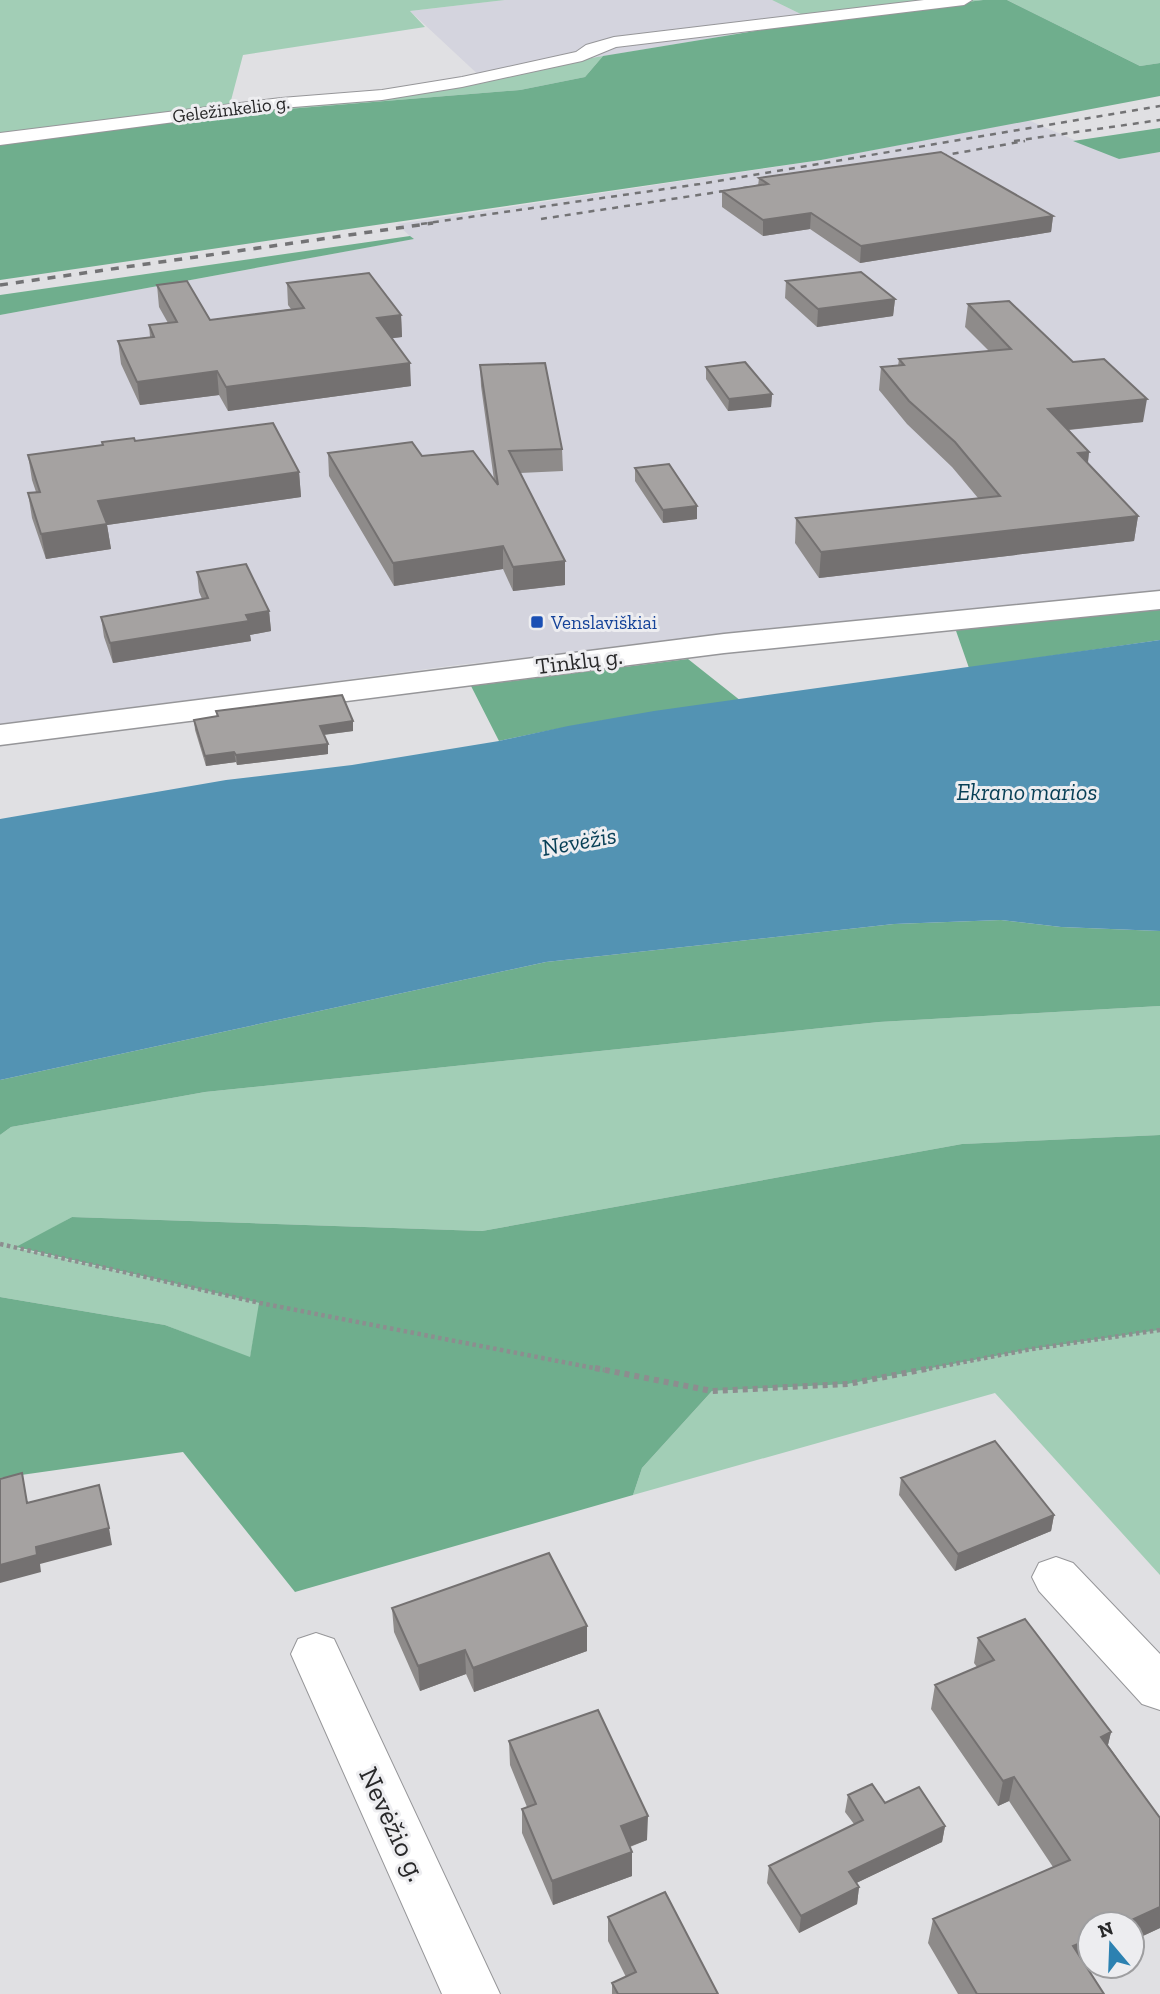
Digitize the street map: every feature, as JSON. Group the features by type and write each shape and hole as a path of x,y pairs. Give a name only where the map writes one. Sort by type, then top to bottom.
{"main road":[{"name":"Tinklų g.","path":"0,735 640,654 1100,604 1160,600"}],"street":[{"name":"Geležinkelio g.","path":"0,139 281,103 382,95 462,82 582,56 592,48 614,42 964,0"},
{"path":"1056,1577 1160,1688"},
{"name":"Nevėžio g.","path":"316,1654 471,1994"}],"path":[{"path":"0,1244 260,1303 712,1391 848,1384 1032,1349 1160,1330"}],"shaded area":[{"path":"505,0 772,0 815,21 580,60 484,80 410,11"},
{"path":"1028,120 1119,159 1160,152 1160,593 955,611 458,665 0,725 0,315 413,239 397,224 821,160"}],"green space":[{"path":"0,0 505,0 410,11 425,27 243,55 229,108 382,95 603,56 585,77 520,90 239,113 0,144"},
{"path":"772,0 983,0 815,21"},
{"path":"983,0 1007,0 1140,66 1160,63 1160,96 821,160 0,280 0,144 239,113 520,90 585,77 603,56 815,21"},
{"path":"1007,0 1160,0 1160,63 1140,66"},
{"path":"1160,128 1160,152 1119,159 1073,141"},
{"path":"410,236 414,239 0,315 0,295"},
{"path":"1160,609 1160,640 969,668 955,628"},
{"path":"688,659 741,701 619,718 499,741 471,686"},
{"path":"1001,920 1061,927 1160,931 1160,1006 879,1022 205,1092 11,1127 0,1135 0,1080 546,962 894,924"},
{"path":"1160,1006 1160,1135 962,1144 482,1231 72,1217 17,1248 260,1303 250,1358 165,1325 0,1297 0,1135 11,1127 205,1092 879,1022"},
{"path":"1160,1135 1160,1330 1032,1349 848,1384 712,1391 642,1468 633,1495 295,1592 183,1452 0,1478 0,1297 165,1325 250,1357 259,1303 16,1247 72,1217 482,1231 962,1144"},
{"path":"1160,1330 1160,1575 995,1393 633,1495 642,1468 712,1391 848,1384 1032,1349"}],"water":[{"name":"Ekrano marios","path":"1160,640 1160,931 1061,927 1001,920 894,924 546,962 0,1080 0,819 226,780 352,765 499,741 654,711"}],"building":[{"path":"941,152 1053,216 861,246 811,213 763,220 722,191 768,184 759,178"},
{"path":"861,272 895,299 818,309 786,281"},
{"path":"369,273 401,315 377,318 410,363 226,387 217,371 137,382 118,341 154,337 149,325 177,322 157,285 187,281 210,320 304,308 287,283"},
{"path":"1009,301 1073,362 1104,359 1147,399 1048,409 1089,452 1078,453 1138,516 821,552 796,518 1000,496 955,442 909,401 881,367 904,365 899,359 1011,349 968,304"},
{"path":"745,362 772,394 729,399 706,367"},
{"path":"545,363 562,449 509,451 565,561 513,567 503,546 393,563 328,453 412,442 422,456 473,451 498,485 480,365"},
{"path":"273,423 299,472 98,501 107,524 41,534 28,493 40,492 28,455 103,445 102,442 134,438 135,441"},
{"path":"669,464 697,506 663,510 635,468"},
{"path":"246,564 269,611 246,615 249,621 110,643 101,617 208,598 197,572"},
{"path":"342,695 353,721 320,726 328,744 205,756 194,720 218,716 216,711"},
{"path":"995,1441 1054,1515 958,1554 901,1478"},
{"path":"22,1473 27,1503 99,1485 109,1528 36,1547 37,1555 0,1565 0,1479"},
{"path":"549,1553 587,1626 473,1668 465,1650 418,1666 392,1608"},
{"path":"1025,1619 1111,1732 1101,1737 1160,1818 1160,1907 1146,1913 1146,1910 1076,1910 1076,1945 1073,1946 1076,1951 1076,1980 1095,1980 1104,1994 977,1994 933,1919 1070,1860 1014,1777 1003,1781 935,1685 994,1660 978,1638"},
{"path":"598,1710 648,1816 621,1826 632,1852 552,1881 522,1809 536,1804 509,1741"},
{"path":"872,1784 885,1803 919,1787 945,1826 849,1872 859,1887 801,1916 769,1866 863,1820 848,1795"},
{"path":"665,1892 718,1994 618,1994 612,1983 636,1972 608,1917"}],"railway":[{"path":"421,224 700,184 1160,106"},
{"path":"1014,141 1160,120"},
{"path":"929,158 1025,141"},
{"path":"541,219 777,183"},
{"path":"0,285 433,223"}],"place":[{"name":"Venslaviškiai","path":"537,622"}],"water label":[{"name":"Nevėžis","path":"579,841"}]}
